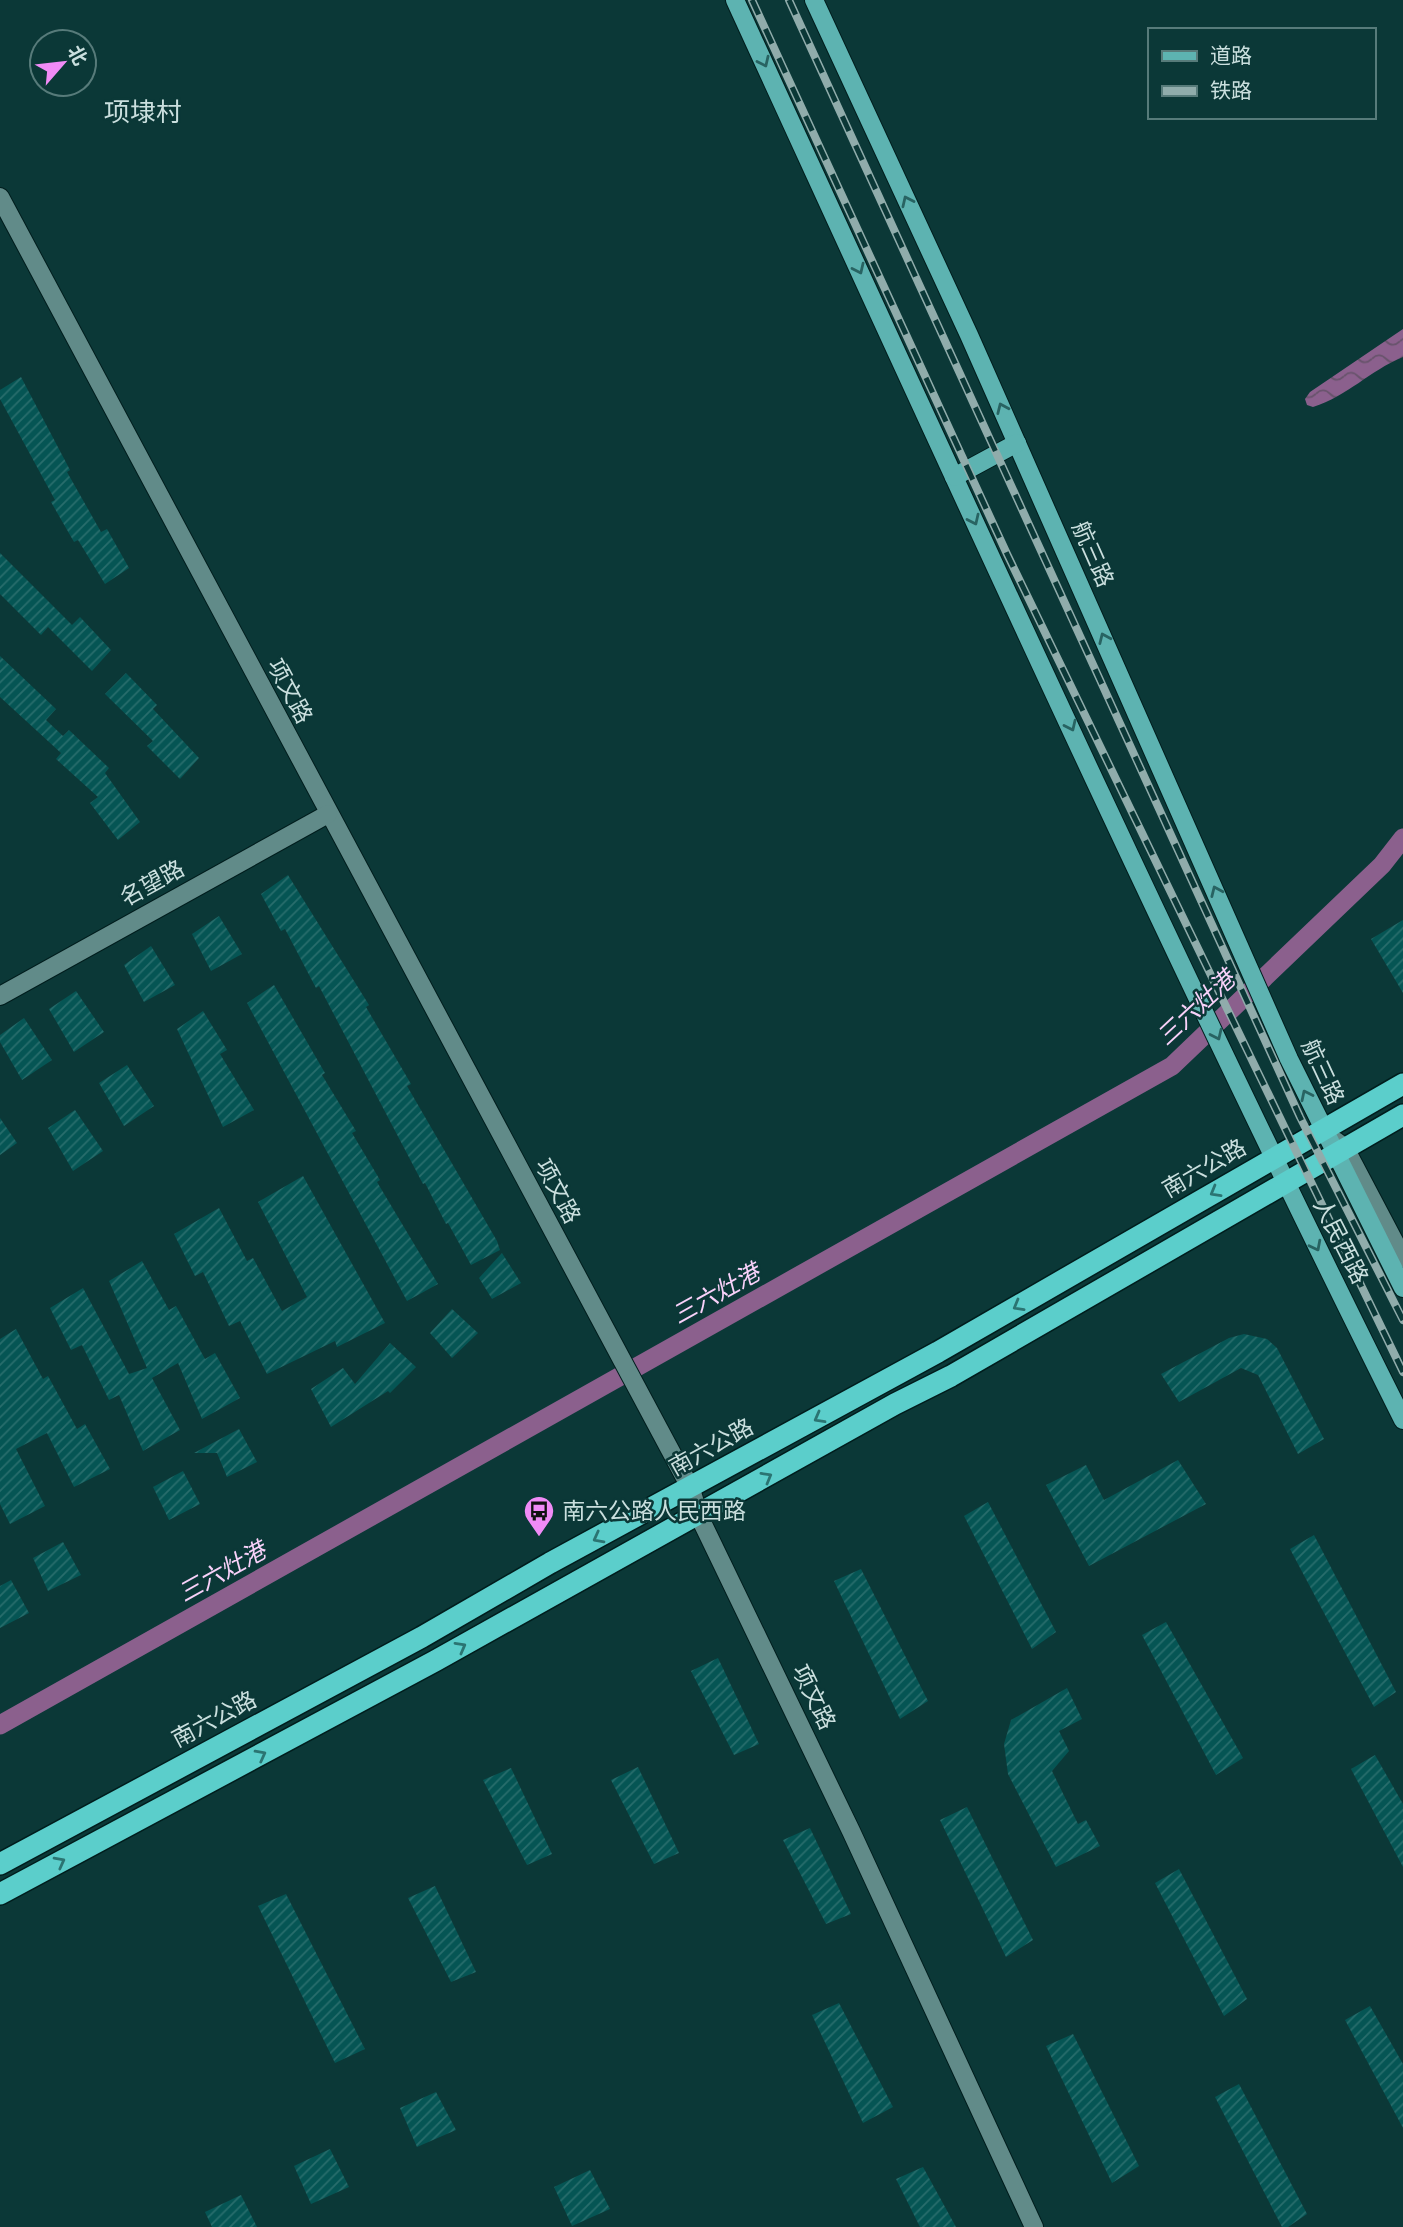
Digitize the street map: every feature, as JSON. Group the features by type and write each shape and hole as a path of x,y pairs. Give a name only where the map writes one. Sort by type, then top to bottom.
{"highway":[{"name":"南六公路","path":"0,1864 938,1352 1403,1084"},
{"path":"0,1894 699,1516 1286,1185 1403,1115"}],"main road":[{"name":"人民西路","path":"735,0 954,477 1273,1158 1402,1419"},
{"name":"航三路","path":"814,0 1017,443 1289,1059 1324,1130"},
{"path":"954,477 1017,443"},
{"name":"人民西路","path":"1341,1151 1403,1289"}],"street":[{"name":"项文路","path":"0,197 691,1489 699,1516 851,1830 1034,2227"},
{"name":"名望路","path":"0,996 328,814"},
{"name":"人民西路","path":"1324,1130 1341,1151 1403,1258"}],"water":[{"path":"1403,329 1403,357 1337,397 1313,407 1307,405 1305,399 1310,392"}],"building":[{"path":"21,377 70,470 67,472 101,532 107,529 129,568 105,584 78,540 74,542 51,502 55,500 0,399 0,390"},
{"path":"0,553 72,625 80,617 111,650 92,671 48,627 41,635 0,594"},
{"path":"0,656 56,709 46,720 63,736 69,730 109,768 105,773 140,822 118,840 90,803 98,797 56,759 61,753 0,697"},
{"path":"126,673 157,705 153,709 199,758 180,779 147,746 153,741 105,694"},
{"path":"288,875 369,1005 366,1007 411,1084 407,1086 497,1241 500,1250 471,1265 425,1183 423,1184 319,986 316,988 285,929 281,931 261,894"},
{"path":"219,916 242,954 211,971 192,934"},
{"path":"1403,920 1403,993 1371,939"},
{"path":"151,946 175,985 144,1002 124,965"},
{"path":"274,985 325,1073 322,1075 356,1131 352,1133 380,1180 377,1182 438,1284 407,1301 247,1003"},
{"path":"76,991 104,1032 74,1052 49,1009"},
{"path":"203,1011 227,1050 220,1054 254,1110 223,1127 177,1029"},
{"path":"24,1018 52,1060 22,1080 0,1042 0,1035"},
{"path":"127,1065 154,1106 124,1126 99,1083"},
{"path":"75,1110 103,1151 73,1171 48,1128"},
{"path":"0,1118 17,1143 0,1155"},
{"path":"303,1176 385,1323 337,1347 335,1341 267,1374 240,1321 229,1326 203,1272 195,1276 174,1234 219,1208 247,1261 253,1258 282,1311 307,1297 258,1202"},
{"path":"502,1253 521,1283 492,1299 479,1278"},
{"path":"142,1261 169,1310 176,1306 205,1359 215,1353 240,1398 202,1419 178,1363 152,1378 180,1430 143,1451 119,1395 109,1400 82,1345 71,1350 50,1308 83,1288 129,1374 147,1368 109,1281"},
{"path":"452,1309 478,1333 452,1358 430,1333"},
{"path":"16,1329 43,1379 48,1376 77,1429 85,1424 110,1469 74,1487 47,1433 16,1449 45,1506 10,1524 0,1504 0,1339"},
{"path":"1244,1334 1267,1339 1277,1348 1324,1439 1298,1454 1258,1375 1241,1368 1179,1402 1161,1374 1229,1338"},
{"path":"390,1343 416,1367 390,1393 388,1391 331,1427 311,1389 343,1368 355,1384"},
{"path":"239,1429 257,1462 227,1477 217,1453 194,1453"},
{"path":"1178,1460 1206,1504 1089,1566 1046,1485 1086,1465 1104,1500"},
{"path":"183,1471 200,1504 169,1520 153,1487"},
{"path":"988,1502 1056,1632 1032,1649 964,1516"},
{"path":"1314,1535 1396,1692 1374,1707 1290,1549"},
{"path":"63,1542 81,1575 48,1591 33,1558"},
{"path":"861,1569 928,1701 900,1719 834,1581"},
{"path":"11,1580 29,1613 0,1628 0,1586"},
{"path":"1166,1622 1243,1758 1216,1775 1142,1635"},
{"path":"718,1658 759,1744 734,1755 691,1671"},
{"path":"1067,1688 1082,1719 1059,1731 1069,1751 1052,1771 1078,1824 1086,1820 1100,1846 1056,1867 1008,1774 1004,1744 1011,1720"},
{"path":"1375,1755 1403,1804 1403,1867 1351,1769"},
{"path":"638,1767 679,1853 654,1864 611,1780"},
{"path":"511,1768 552,1854 527,1865 483,1780"},
{"path":"967,1807 1033,1940 1006,1957 940,1820"},
{"path":"810,1828 851,1914 826,1924 783,1840"},
{"path":"1179,1869 1247,1999 1224,2016 1155,1883"},
{"path":"435,1886 476,1972 451,1982 408,1898"},
{"path":"286,1894 365,2049 335,2063 258,1906"},
{"path":"839,2003 893,2107 863,2123 812,2015"},
{"path":"1370,2006 1403,2064 1403,2128 1345,2020"},
{"path":"1073,2034 1139,2166 1112,2183 1046,2046"},
{"path":"1239,2084 1307,2214 1288,2227 1282,2227 1215,2097"},
{"path":"436,2092 456,2130 417,2147 400,2108"},
{"path":"330,2149 349,2187 311,2204 294,2166"},
{"path":"923,2167 956,2227 920,2227 896,2179"},
{"path":"590,2170 610,2209 572,2226 554,2187"},
{"path":"241,2195 257,2227 212,2227 205,2212"}],"waterway":[{"name":"三六灶港","path":"0,1725 1172,1066 1382,865 1403,838"}],"railway":[{"path":"752,0 1007,554 1403,1372"},
{"path":"789,0 1300,1117 1403,1320"}],"place":[{"name":"南六公路人民西路","path":"539,1538"}],"district":[{"name":"项埭村","path":"143,112"}]}
